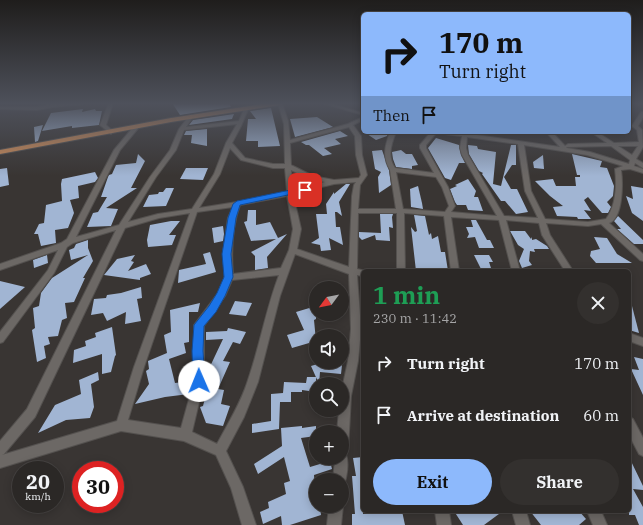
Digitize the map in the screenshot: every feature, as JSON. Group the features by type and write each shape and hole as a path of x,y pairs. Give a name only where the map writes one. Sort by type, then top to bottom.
{"highway":[{"path":"0,152 130,128"}],"street":[{"path":"106,128 111,132"},
{"path":"0,339 51,271 90,204 117,150 136,128"},
{"path":"0,450 31,413 122,226 153,177 173,150 182,129 194,128"},
{"path":"121,425 139,366 195,209 217,174 229,143 237,132 238,128"},
{"path":"220,451 237,418 256,374 272,304 284,271 294,250 297,229 287,174 288,138 287,128"},
{"path":"287,142 341,128"},
{"path":"344,425 346,396 353,361 356,329 353,272 355,196 359,180 364,175 359,155 358,136 352,128"},
{"path":"631,167 636,152 642,144 639,130 636,128"},
{"path":"392,134 387,149 390,165 393,170 400,211 401,269"},
{"path":"432,134 423,145 423,148 438,175 452,206 447,214 455,269"},
{"path":"454,134 520,144 564,148 602,156 643,171"},
{"path":"552,134 564,148"},
{"path":"597,134 643,166"},
{"path":"465,136 463,148 465,155 502,219 515,269"},
{"path":"229,143 244,159 273,166 288,166 311,178 334,182"},
{"path":"520,144 528,191 542,220 546,235 568,269"},
{"path":"564,148 642,144"},
{"path":"354,211 400,211 588,224 603,222 609,221 613,216 620,180 618,169 631,167"},
{"path":"393,170 438,175"},
{"path":"0,268 67,243 158,216 195,209 237,204 334,182 359,180"},
{"path":"185,435 199,381 199,325 222,294 229,277 227,254 232,218 237,204"},
{"path":"603,222 643,258"},
{"path":"294,250 353,272 361,273"},
{"path":"229,277 284,271"},
{"path":"631,339 643,342"},
{"path":"0,462 121,425 185,435 220,451 237,487 249,525"},
{"path":"631,427 643,450"},
{"path":"334,525 335,513"},
{"path":"442,513 444,525"},
{"path":"520,513 523,525"},
{"path":"595,513 600,525"}],"building":[{"path":"34,128 42,128 38,141 35,142"},
{"path":"44,128 63,128 42,131"},
{"path":"247,128 276,128 280,146 258,147 258,141 246,141"},
{"path":"292,128 331,128 295,137"},
{"path":"207,129 207,146 191,143 192,135 184,135 186,131"},
{"path":"340,131 348,136 335,139 341,144 324,148 332,154 323,156 309,145 301,142"},
{"path":"367,134 388,134 387,136 376,140"},
{"path":"436,138 459,145 461,155 465,163 459,163 451,180 445,178 428,148"},
{"path":"468,145 477,146 478,149 496,152 493,184 501,186 511,145 516,145 516,165 512,165 504,177 511,189 517,189 528,212 516,214 505,201 501,201 482,174 483,173 479,171 469,154"},
{"path":"382,150 389,170 391,185 379,193 378,177 381,172 375,169 372,151"},
{"path":"401,150 406,154 412,154 418,165 412,166 412,169 396,167 392,152"},
{"path":"138,154 145,161 131,188 137,188 106,208 118,209 111,226 87,227 93,213 98,212 107,197 101,197 109,175 112,174 116,165 136,163"},
{"path":"572,154 602,161 600,167 607,168 614,186 613,196 607,202 611,207 608,213 602,213 588,197 584,200 591,211 584,210 591,219 557,216 553,207 563,206 535,181 553,179 556,186 576,186 575,177 580,177 580,175 577,175"},
{"path":"543,155 544,169 534,168 533,162"},
{"path":"7,168 9,185 0,187 0,169"},
{"path":"186,168 208,168 203,180 180,179"},
{"path":"95,172 98,178 95,182 78,186 79,198 70,200 74,213 68,228 55,230 56,243 41,246 38,234 34,234 39,224 44,223 46,205 62,201 62,179"},
{"path":"468,179 476,191 474,197 478,197 483,211 468,210 466,205 457,205 455,202 450,189"},
{"path":"346,184 350,184 339,202 342,216 335,212 336,227 340,227 343,245 329,238 331,250 321,251 320,245 311,243 319,238 316,214 327,214 326,204 334,192 334,194"},
{"path":"418,186 423,209 411,207 410,189"},
{"path":"631,186 643,188 643,221 632,213 626,196 633,199"},
{"path":"166,188 174,188 166,206 143,207 149,195 163,192"},
{"path":"248,210 256,210 256,225 270,222 278,238 287,234 267,257 268,268 255,270 255,256 251,252 276,239 251,241 244,222 247,221"},
{"path":"380,214 393,214 393,228 389,227 390,241 376,240 375,235 362,240 359,237 359,232 381,233"},
{"path":"414,215 425,216 429,235 431,233 432,239 438,236 441,252 445,252 448,269 416,269 411,227 415,232 417,231"},
{"path":"618,216 643,240 643,244 634,244 617,229 621,229 614,221"},
{"path":"471,220 476,220 487,240 490,240 494,248 479,248 475,237 467,238 469,234 466,227 473,227"},
{"path":"180,221 169,235 176,235 172,245 148,247 147,240 150,225"},
{"path":"223,226 223,241 214,243 212,228"},
{"path":"510,231 525,231 531,239 532,237 532,240 536,239 549,249 534,249 535,252 530,251 529,261 532,265 522,268 519,261 524,249 518,245"},
{"path":"594,237 607,238 617,254 632,263 596,263 590,256 591,251 600,249"},
{"path":"88,240 88,248 93,261 83,278 85,278 74,302 65,303 67,318 62,320 58,336 48,337 50,344 44,346 46,358 37,362 32,330 35,328 33,308 39,306 41,293 52,278 88,255 71,260 69,250 74,248 76,244"},
{"path":"210,252 216,272 178,283 179,270 206,264 203,254"},
{"path":"47,255 48,263 34,268 33,260"},
{"path":"135,255 131,261 134,262 128,271 146,264 151,274 140,278 140,280 104,275 117,259"},
{"path":"474,255 489,255 493,262 489,262 491,269 481,269"},
{"path":"0,281 25,287 0,309"},
{"path":"141,287 142,298 137,299 141,321 125,324 126,312 107,321 103,313 91,315 94,299 106,298 107,295 121,293"},
{"path":"235,301 252,303 246,316 229,314"},
{"path":"200,303 198,312 189,312 189,342 184,343 186,353 169,359 175,383 190,381 189,394 165,397 135,404 149,384 146,371 149,369 148,361 167,353 164,335 171,332 170,310"},
{"path":"631,306 632,306 639,333 631,331"},
{"path":"309,308 309,321 314,321 315,329 309,329 309,343 292,348 287,335 304,330 296,312"},
{"path":"112,327 116,355 111,372 102,374 102,354 73,363 74,350 86,346 85,341 96,337 95,333"},
{"path":"228,328 246,332 240,344 233,342 223,361 230,362 218,389 224,390 221,404 230,406 223,426 206,423 200,407 203,406 209,383 205,382 208,375 206,375 223,339 206,340 206,332 227,331"},
{"path":"634,357 643,359 643,395 631,369 639,370"},
{"path":"312,369 342,369 341,374 320,372 320,377 316,377"},
{"path":"98,372 99,380 91,384 94,407 90,418 66,420 38,433 55,405 81,394 79,380"},
{"path":"307,377 309,377 309,391 302,390 302,392 291,392 291,402 280,402 279,429 252,433 252,424 271,421 271,394 283,393 284,382 306,383"},
{"path":"302,426 302,428 309,427 309,437 301,438 310,467 317,465 331,465 332,469 320,473 309,473 309,513 321,513 321,515 290,525 282,525 281,516 263,524 260,512 269,508 268,502 286,494 284,483 290,481 284,457 258,474 254,464 282,446 281,428"},
{"path":"361,457 361,513 402,513 405,525 352,525 352,514 355,514 352,476 356,476 353,458"},
{"path":"631,461 643,486 643,490 633,489 643,507 643,525 639,525 635,515 629,515 629,513 631,513"},
{"path":"455,513 500,513 484,525 463,525"},
{"path":"532,513 581,513 586,519 579,525 541,525"}],"route":[{"path":"199,381 199,325 222,294 229,277 227,254 232,218 237,204 305,190"}]}
